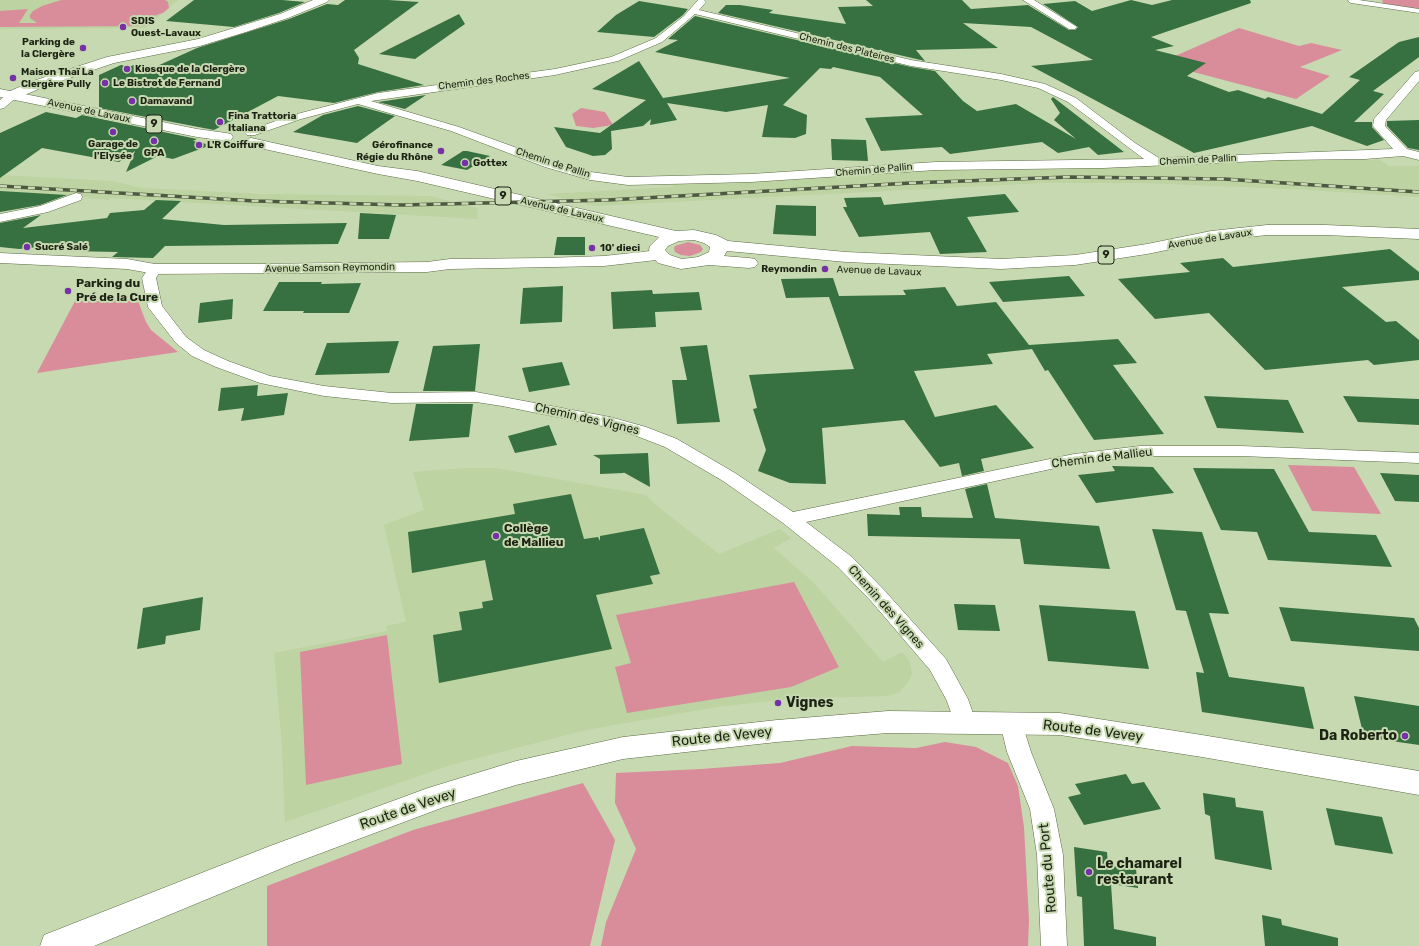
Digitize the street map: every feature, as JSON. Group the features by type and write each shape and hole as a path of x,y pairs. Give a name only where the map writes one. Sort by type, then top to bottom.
{"main road":[{"path":"6,94 111,60 212,39 284,16 323,0"},
{"name":"Avenue de Lavaux","path":"6,94 197,133 226,137 236,134 378,170 417,176 676,236 694,235 710,239 716,243 726,246 743,248 846,257 1001,264 1075,260 1147,249 1211,236 1268,230 1341,230 1419,234"},
{"name":"Avenue de Lavaux","path":"378,170 400,178 659,250 664,259 681,264 709,260 883,273 939,273 966,271 1001,264"},
{"path":"659,250 662,242 676,236"},
{"path":"709,260 718,252 716,243"},
{"name":"Avenue Samson Reymondin","path":"0,258 127,264 155,269 428,267 450,264 604,261 659,250"},
{"name":"Route de Vevey","path":"56,946 281,854 438,797 516,773 591,755 638,746 777,731 888,722 1060,724 1202,746 1419,783"}],"street":[{"name":"Chemin des Roches","path":"251,138 297,117 358,101 397,93 555,72 591,65 629,53 659,40 674,30 703,0"},
{"path":"1028,0 1072,27"},
{"path":"1351,1 1419,11"},
{"name":"Chemin des Plateires","path":"694,11 911,64 1001,77 1041,86 1066,96 1131,145 1158,162"},
{"path":"1419,74 1380,119 1379,126 1390,140 1403,152 1419,156"},
{"path":"0,106 6,94"},
{"name":"Chemin de Pallin","path":"358,101 455,129 549,164 590,176 628,181 670,181 830,174 936,166 1103,164 1282,156 1365,155 1403,152"},
{"path":"0,218 43,209 76,197"},
{"name":"Chemin des Vignes","path":"155,269 149,278 155,308 182,340 198,352 222,364 266,380 324,391 392,398 476,397 562,412 640,431 671,443 729,477 790,519 845,562 878,596 938,665 957,699 965,722"},
{"name":"Chemin de Mallieu","path":"790,519 1074,459 1140,451 1241,451 1419,458"},
{"name":"Route du Port","path":"1011,723 1019,752 1042,810 1050,854 1054,946"}],"shaded area":[{"path":"0,0 178,0 145,28 0,29"},
{"path":"61,0 165,0 168,2 169,8 163,13 135,22 151,23 148,26 0,27 0,23 37,23 30,18 33,11 42,6"},
{"path":"1382,0 1419,0 1419,10 1384,6"},
{"path":"28,9 19,23 0,23 0,11"},
{"path":"1239,28 1299,46 1311,43 1342,50 1300,67 1330,76 1296,99 1159,63"},
{"path":"581,108 605,112 613,125 593,128 576,126 572,114"},
{"path":"1280,160 1380,160 1389,166 1419,166 1419,197 1290,189 1144,183 1043,183 594,206 547,194 673,187 674,182 897,169"},
{"path":"0,175 112,181 142,188 262,194 430,196 477,208 478,219 111,198 108,200 88,198 89,197 0,191"},
{"path":"688,242 700,245 703,249 701,252 690,256 681,255 675,252 675,246"},
{"path":"75,301 138,301 146,322 151,330 178,352 37,373"},
{"path":"1288,465 1354,467 1381,514 1312,511"},
{"path":"466,468 496,468 646,495 657,506 719,554 780,529 791,538 774,548 813,582 883,662 902,652 909,660 912,674 900,692 888,696 789,699 717,707 586,730 451,765 285,822 282,747 274,653 387,631 386,626 406,622 384,525 424,510 413,472"},
{"path":"794,582 839,667 791,687 627,713 615,667 631,663 616,615"},
{"path":"387,635 402,764 306,785 300,652"},
{"path":"945,742 976,747 1008,763 1018,786 1024,827 1029,920 1028,946 601,946 606,922 636,849 615,803 616,773 780,763 852,746 916,748"},
{"path":"583,783 615,840 590,946 267,946 267,886 413,830"}],"building":[{"path":"194,0 282,0 305,2 279,13 234,27 166,21"},
{"path":"345,0 419,2 354,50 359,58 358,64 424,85 378,92 334,103 278,96 214,130 99,108 99,75 121,65 129,67 136,64 155,67 197,48 289,19 327,4 338,5"},
{"path":"866,0 962,0 971,9 1028,5 1069,30 1075,30 1078,27 1043,4 1075,1 1092,11 1131,0 1152,5 1172,0 1250,0 1251,3 1151,37 1174,46 1155,50 1206,63 1187,76 1229,92 1238,90 1265,99 1268,97 1322,114 1360,80 1349,77 1399,42 1419,37 1419,57 1373,91 1384,94 1354,122 1372,122 1372,127 1384,140 1367,146 1312,126 1194,153 1031,66 1093,60 1031,27 963,23 998,48 916,50 925,61 718,13 726,5 740,5 773,10 769,13 846,24 838,7 873,6"},
{"path":"639,1 688,9 683,15 654,37 597,32 616,15"},
{"path":"459,14 465,24 415,59 379,54"},
{"path":"695,16 911,67 935,71 963,101 977,111 1016,104 1076,139 1054,120 1060,113 1051,99 1053,97 1124,152 1098,155 1089,147 1058,153 1042,142 950,154 942,147 881,151 865,118 923,115 880,77 833,67 831,69 820,68 783,105 807,115 806,134 795,138 762,137 768,105 726,112 667,103 677,120 650,125 651,119 643,126 611,131 612,149 605,155 593,156 566,147 554,127 600,133 646,100 592,89 639,61 663,98 790,78 655,52 678,40 668,39"},
{"path":"426,95 405,109 378,102"},
{"path":"358,106 395,116 357,143 293,132 323,115"},
{"path":"46,112 76,118 82,115 197,139 193,141 211,145 173,159 158,156 126,172 135,151 119,162 42,148 0,178 0,133"},
{"path":"1419,120 1419,150 1408,148 1387,126 1387,121"},
{"path":"831,139 866,140 868,161 832,160"},
{"path":"463,151 490,156 467,170 441,165"},
{"path":"0,191 67,195 40,205 0,212"},
{"path":"1005,194 1019,212 967,217 987,252 940,254 930,232 859,237 843,207 847,207 844,198 881,197 884,205"},
{"path":"156,200 181,201 162,219 224,225 347,223 338,244 165,246 153,258 112,257 118,252 67,251 70,244 19,249 0,247 0,223 41,215 23,228 107,218 110,213 144,210"},
{"path":"776,205 816,206 816,236 773,234"},
{"path":"360,213 396,215 389,239 358,239"},
{"path":"557,237 585,237 585,255 554,255"},
{"path":"1390,249 1419,272 1419,280 1342,287 1386,322 1396,321 1419,340 1419,360 1374,365 1368,360 1265,370 1209,313 1155,319 1118,279 1190,272 1180,263 1223,258 1233,267"},
{"path":"1069,276 1085,296 1003,302 989,282"},
{"path":"833,278 839,296 906,295 903,290 945,287 957,306 996,302 1029,345 1118,339 1137,363 1113,365 1164,434 1094,440 1048,370 1045,371 1032,349 987,354 993,364 914,371 935,417 996,405 1034,448 981,459 984,471 962,476 959,463 940,467 904,420 822,428 826,484 790,483 758,471 766,450 753,409 757,408 749,375 854,369 829,297 786,298 781,279"},
{"path":"279,282 322,282 321,284 361,283 349,313 263,311"},
{"path":"563,286 562,322 520,324 523,288"},
{"path":"652,290 653,294 699,292 702,310 655,312 656,327 613,329 611,292"},
{"path":"233,299 232,319 198,323 200,303"},
{"path":"399,341 389,373 315,375 327,343"},
{"path":"480,344 475,391 423,391 433,346"},
{"path":"707,345 720,422 677,424 672,380 687,380 680,347"},
{"path":"562,362 570,385 529,392 522,368"},
{"path":"258,385 257,396 288,393 284,415 241,421 244,408 218,411 221,388"},
{"path":"1204,396 1288,400 1304,433 1217,428"},
{"path":"1343,396 1419,399 1419,425 1358,422"},
{"path":"416,404 473,404 469,437 409,441"},
{"path":"549,425 557,445 515,453 508,436"},
{"path":"648,453 650,487 623,472 624,473 600,474 600,459 593,455"},
{"path":"1112,466 1153,467 1174,493 1096,503 1078,475 1115,471"},
{"path":"1193,468 1274,469 1309,532 1376,535 1392,567 1268,560 1257,532 1221,530"},
{"path":"1380,473 1419,475 1419,502 1395,501"},
{"path":"987,484 995,518 1099,526 1110,569 1024,564 1020,539 868,536 867,514 900,515 899,507 921,507 922,517 973,518 965,489"},
{"name":"Collège de Mallieu","path":"571,494 584,539 598,537 600,541 600,536 644,528 660,574 650,576 653,584 596,595 612,649 439,683 433,635 462,630 459,612 483,608 482,602 493,600 485,560 412,573 408,532 515,514 513,504"},
{"path":"1152,529 1202,532 1229,614 1209,613 1229,677 1304,687 1314,729 1202,712 1196,672 1204,673 1186,611 1176,610"},
{"path":"203,597 200,630 166,636 165,644 137,649 143,608"},
{"path":"954,604 995,605 1000,631 958,630"},
{"path":"1039,605 1135,611 1149,669 1048,661"},
{"path":"1279,607 1414,618 1419,628 1419,651 1291,641"},
{"path":"1354,696 1419,706 1419,745 1364,737"},
{"path":"1126,774 1132,784 1144,782 1161,809 1084,825 1068,797 1081,794 1075,784"},
{"path":"1203,793 1235,798 1236,807 1263,811 1272,870 1215,859 1210,816 1205,814"},
{"path":"1326,808 1382,817 1393,854 1335,845"},
{"path":"1074,847 1107,852 1108,865 1136,869 1138,888 1111,884 1114,929 1156,937 1156,946 1084,946 1082,897 1077,896"},
{"path":"1262,915 1281,919 1282,925 1338,938 1338,946 1265,946"}],"railway":[{"path":"0,186 255,201 402,205 608,200 911,183 1069,177 1224,179 1419,192"}],"place":[{"name":"SDIS Ouest-Lavaux","path":"123,27"},
{"name":"Parking de la Clergère","path":"83,48"},
{"name":"Kiosque de la Clergère","path":"127,69"},
{"name":"Maison Thaï La Clergère Pully","path":"13,78"},
{"name":"Le Bistrot de Fernand","path":"105,83"},
{"name":"Damavand","path":"132,101"},
{"name":"Fina Trattoria Italiana","path":"220,122"},
{"name":"Garage de l'Elysée","path":"113,132"},
{"name":"GPA","path":"154,141"},
{"name":"L'R Coiffure","path":"199,145"},
{"name":"Gérofinance Régie du Rhône","path":"441,151"},
{"name":"Gottex","path":"465,163"},
{"name":"Sucré Salé","path":"27,247"},
{"name":"10' dieci","path":"592,248"},
{"name":"Reymondin","path":"825,269"},
{"name":"Parking du Pré de la Cure","path":"68,291"},
{"name":"Collège de Mallieu","path":"496,536"},
{"name":"Vignes","path":"778,703"},
{"name":"Da Roberto","path":"1405,736"},
{"name":"Le chamarel restaurant","path":"1089,872"}]}
